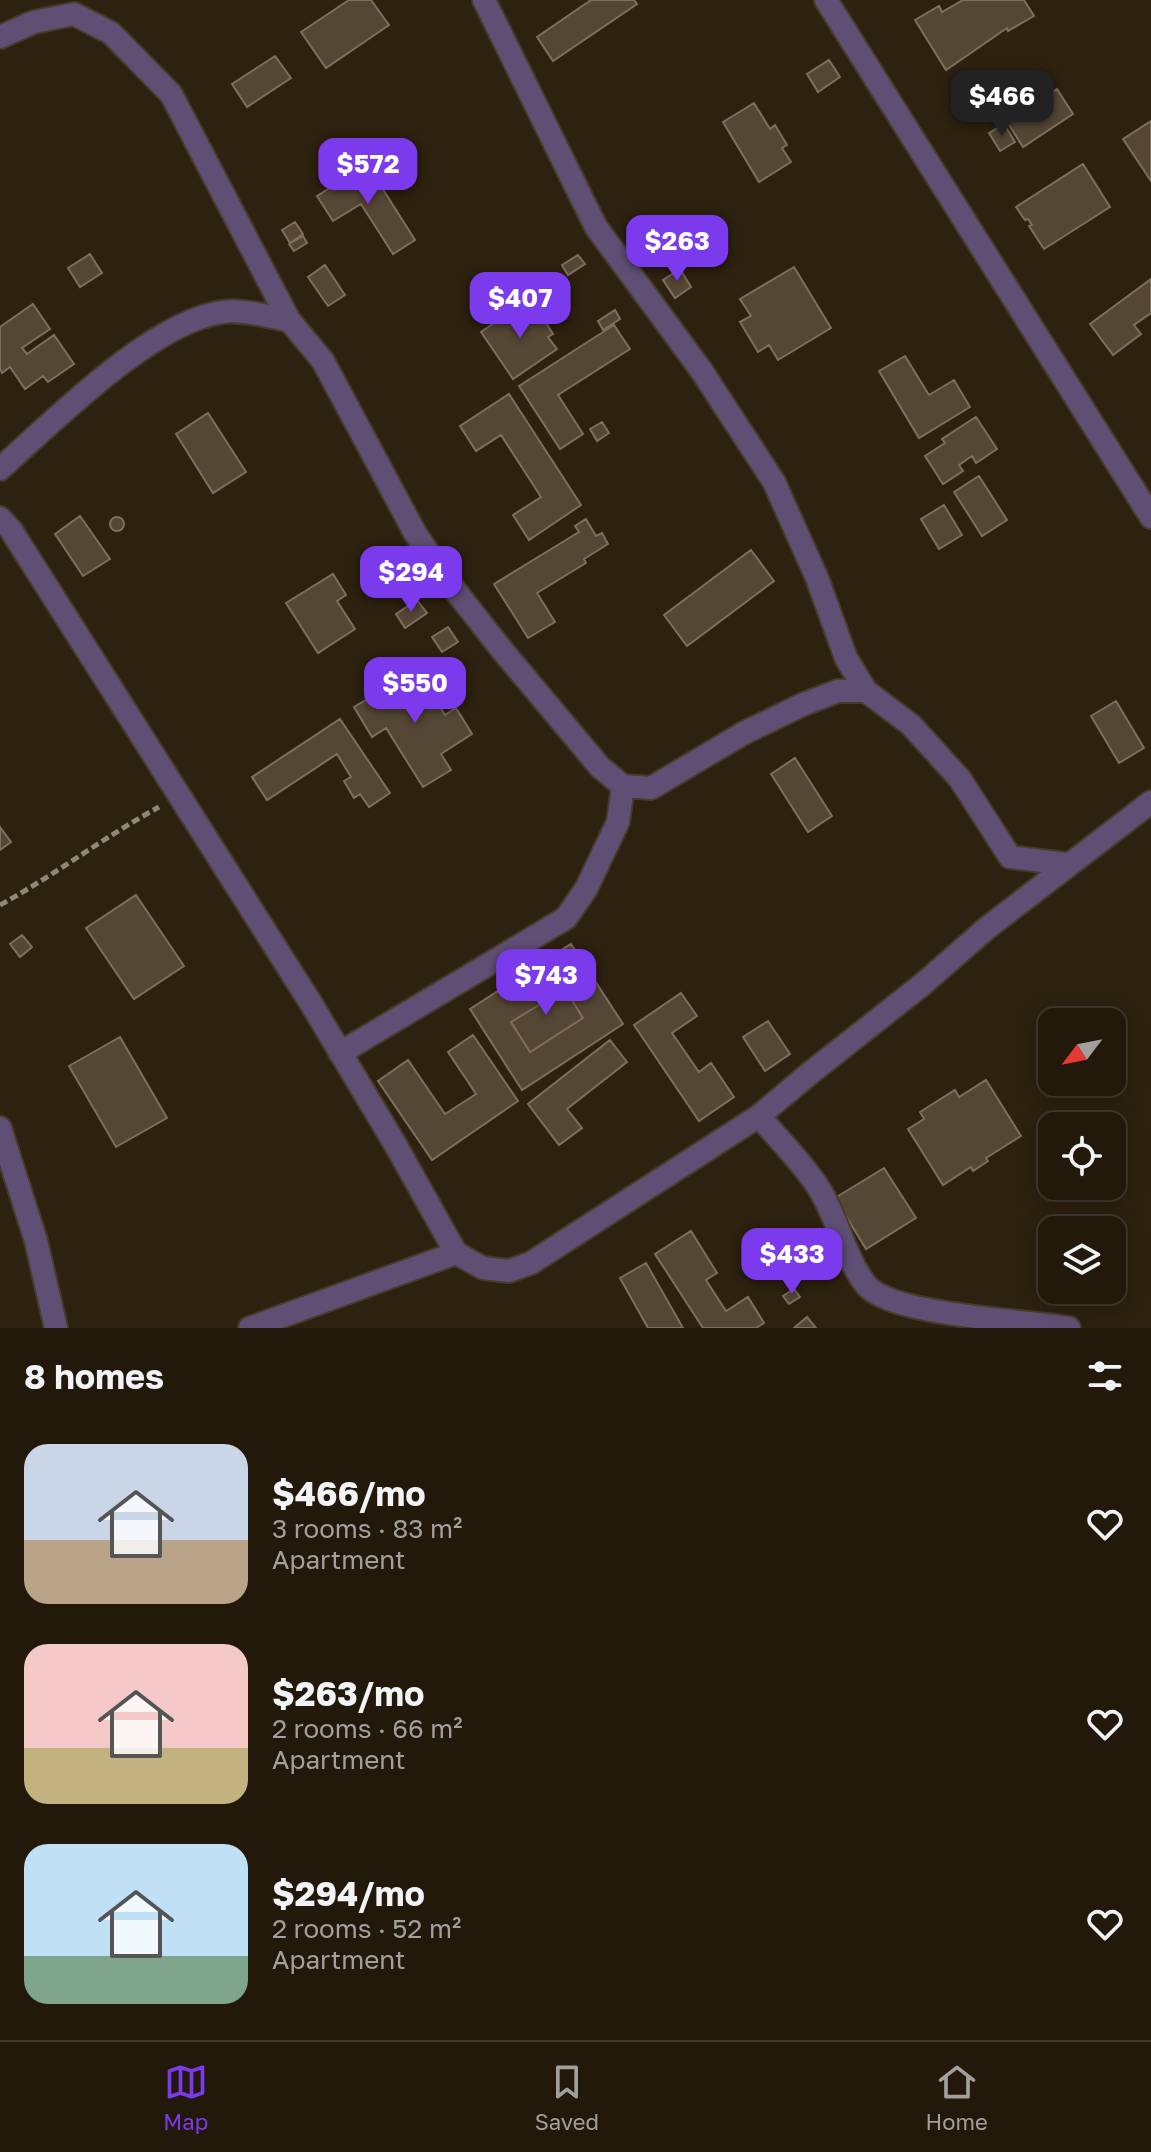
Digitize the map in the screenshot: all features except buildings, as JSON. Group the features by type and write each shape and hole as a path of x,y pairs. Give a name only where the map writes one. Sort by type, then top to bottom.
{"street":[{"path":"484,0 596,227 701,370 774,482 817,578 846,658 866,691 911,725 960,779 1010,857 1066,864"},
{"path":"826,0 1151,517"},
{"path":"0,37 34,22 74,14 111,33 171,94 289,320 323,361 415,533 447,580 600,767 623,786 651,788 744,733 804,704 838,691 866,691"},
{"path":"0,469 113,369 174,330 225,312 289,320"},
{"path":"0,518 11,530 340,1053 456,1253 483,1268 509,1271 531,1263 759,1116 1066,864 1151,802"},
{"path":"340,1053 566,918 586,889 618,822 623,786"},
{"path":"759,1116 819,1188 868,1286 899,1302 927,1309 1069,1328"},
{"path":"0,1128 36,1241 56,1328"},
{"path":"250,1328 456,1253"},
{"path":"899,1302 922,1328"}],"path":[{"path":"0,905 178,796"}]}
